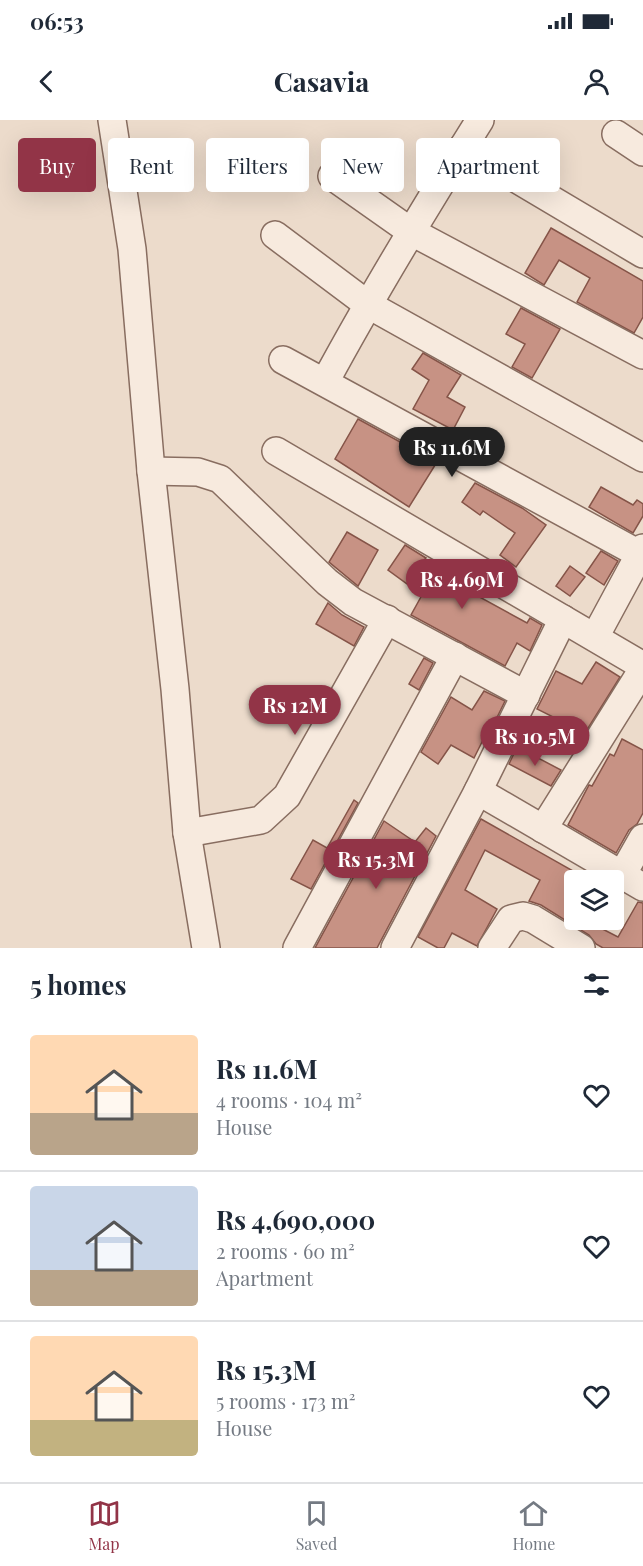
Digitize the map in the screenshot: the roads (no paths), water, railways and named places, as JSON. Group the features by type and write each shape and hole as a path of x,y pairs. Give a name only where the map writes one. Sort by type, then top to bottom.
{"street":[{"path":"112,120 132,249 151,471 188,832 206,948"},
{"path":"469,138 480,120"},
{"path":"616,134 643,153"},
{"path":"355,192 410,231 643,355"},
{"path":"325,382 367,304 435,192"},
{"path":"539,192 643,254"},
{"path":"275,235 367,304 643,458"},
{"path":"283,360 642,553 595,637"},
{"path":"276,451 595,637 643,668 543,829"},
{"path":"151,471 198,472 220,479 327,582 353,602 526,695"},
{"path":"188,832 261,820 287,796 387,619"},
{"path":"395,948 478,791 563,619"},
{"path":"297,948 455,656"},
{"path":"478,791 632,881 643,838"},
{"path":"492,948 511,919 523,916 581,948"}]}
